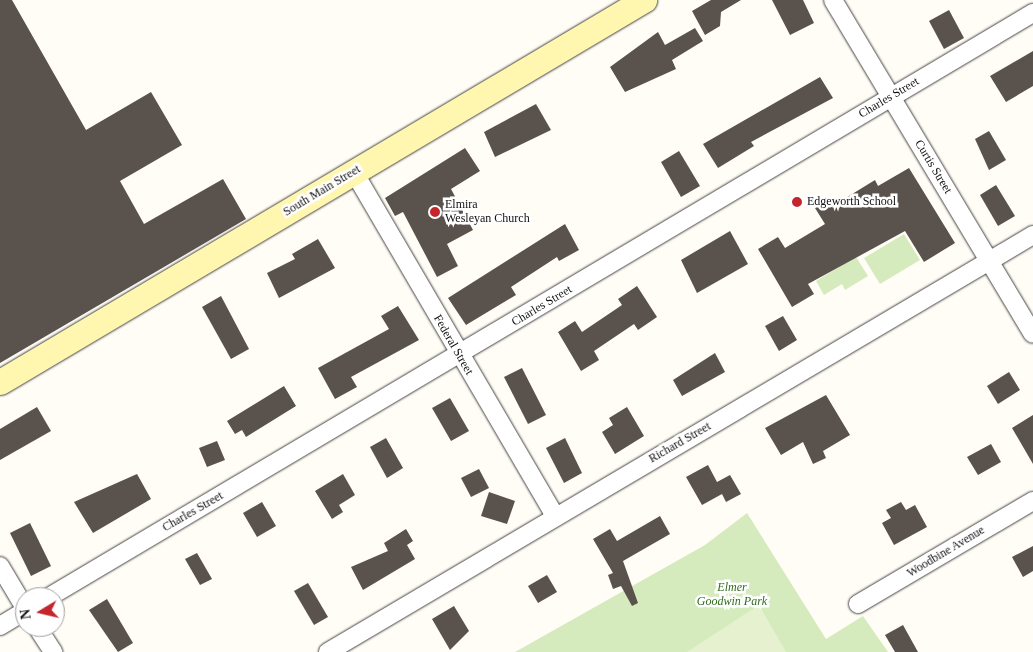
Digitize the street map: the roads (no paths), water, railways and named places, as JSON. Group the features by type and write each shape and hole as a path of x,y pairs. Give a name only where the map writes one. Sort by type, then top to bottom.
{"street":[{"name":"South Main Street","path":"0,382 644,0"},
{"name":"Curtis Street","path":"833,0 1033,334"},
{"name":"Charles Street","path":"65,588 460,356 1033,13"},
{"name":"Federal Street","path":"354,172 555,516"},
{"name":"Richard Street","path":"328,652 1033,235"},
{"name":"Woodbine Avenue","path":"858,604 1033,501"},
{"path":"0,566 15,592"},
{"path":"0,626 15,616"},
{"path":"43,637 53,652"}],"place":[{"name":"Edgeworth School","path":"797,202"},
{"name":"Elmira Wesleyan Church","path":"435,212"}],"park label":[{"name":"Elmer Goodwin Park","path":"732,595"}]}
